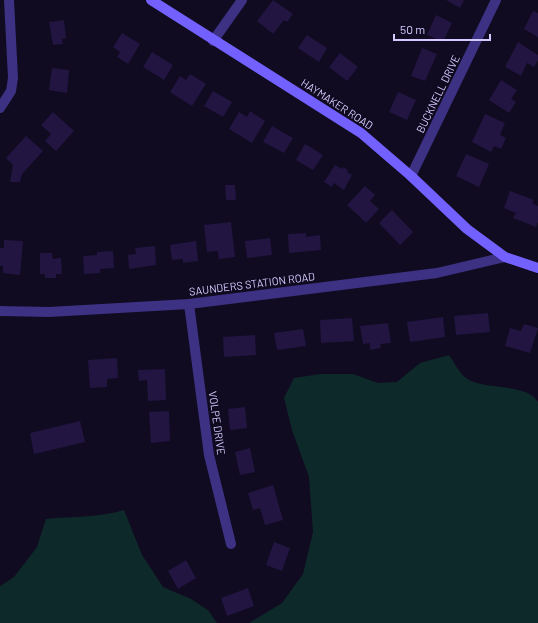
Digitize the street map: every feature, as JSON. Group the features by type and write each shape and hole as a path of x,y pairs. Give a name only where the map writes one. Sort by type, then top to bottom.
{"main road":[{"name":"HAYMAKER ROAD","path":"151,0 213,41 361,133 411,176 467,229 505,257 538,268"}],"street":[{"path":"0,108 11,91 13,78 9,0"},
{"path":"213,41 242,0"},
{"name":"BUCKNELL DRIVE","path":"411,176 496,0"},
{"name":"SAUNDERS STATION ROAD","path":"0,311 49,312 189,304 437,273 505,257"},
{"name":"VOLPE DRIVE","path":"189,304 209,455 231,544"}],"green space":[{"path":"449,355 463,376 466,378 474,382 524,392 532,396 538,402 538,623 249,623 282,603 303,574 313,532 309,477 292,430 284,398 294,378 320,374 353,374 378,383 397,382 420,363"},
{"path":"124,510 142,555 163,587 191,599 208,610 217,623 0,623 0,586 14,577 37,547 46,519 95,516"}],"building":[{"path":"273,0 293,14 287,22 284,20 273,34 257,21"},
{"path":"446,0 464,0 460,8"},
{"path":"533,11 538,13 538,37 524,29"},
{"path":"436,15 452,23 443,42 427,35"},
{"path":"64,20 66,38 62,39 63,44 53,45 49,22"},
{"path":"122,33 140,44 128,64 117,57 120,52 113,47"},
{"path":"307,35 327,48 319,62 298,48"},
{"path":"518,42 538,55 538,60 534,67 527,63 521,76 505,67"},
{"path":"422,48 437,54 425,81 411,76"},
{"path":"152,52 173,65 164,80 143,67"},
{"path":"340,53 358,67 347,81 329,67"},
{"path":"52,68 69,70 67,93 49,90"},
{"path":"190,74 206,84 192,106 170,92 180,76 186,80"},
{"path":"501,80 517,90 511,99 516,102 509,113 489,100"},
{"path":"213,91 232,102 223,117 204,106"},
{"path":"398,92 416,100 407,120 389,112"},
{"path":"250,111 265,121 252,143 229,129 239,112 247,117"},
{"path":"53,112 74,131 56,151 45,141 51,134 41,125"},
{"path":"485,114 505,123 500,135 506,138 501,149 494,146 491,152 472,142"},
{"path":"272,126 293,138 284,153 263,142"},
{"path":"26,136 43,151 22,174 20,182 10,182 13,165 6,158"},
{"path":"305,144 323,155 313,170 296,160"},
{"path":"466,154 489,164 479,187 456,176"},
{"path":"335,165 342,169 343,167 352,175 344,190 334,183 332,187 324,182"},
{"path":"225,185 235,185 236,200 226,200"},
{"path":"365,186 375,195 370,201 379,209 366,223 347,205"},
{"path":"510,191 534,200 532,203 538,206 538,222 536,227 513,218 516,213 504,208"},
{"path":"392,210 413,232 400,245 379,223"},
{"path":"231,222 235,257 219,259 218,251 207,252 204,225"},
{"path":"306,233 306,237 320,235 321,250 289,253 288,234"},
{"path":"270,238 272,255 247,258 245,241"},
{"path":"4,240 23,241 20,275 3,273 3,266 0,266 0,248 4,248"},
{"path":"196,241 198,261 183,263 183,259 172,260 170,245"},
{"path":"155,246 156,265 129,269 128,255 136,254 135,248"},
{"path":"113,251 114,268 100,269 100,273 84,274 83,256 97,255 97,252"},
{"path":"40,253 52,253 53,259 61,258 62,274 56,274 56,278 45,278 45,274 40,274"},
{"path":"488,313 490,332 456,335 454,316"},
{"path":"443,317 445,337 410,342 407,322"},
{"path":"352,318 354,341 321,343 320,320"},
{"path":"388,323 391,343 380,344 381,348 370,350 370,343 363,344 360,326"},
{"path":"524,324 538,328 530,353 505,346 510,328 521,331"},
{"path":"303,329 306,346 277,350 274,333"},
{"path":"255,335 256,355 224,357 223,337"},
{"path":"117,358 118,378 107,379 107,387 90,388 88,360"},
{"path":"165,369 166,400 148,401 147,380 139,381 138,370"},
{"path":"245,407 247,428 230,430 228,409"},
{"path":"169,411 170,441 151,443 149,412"},
{"path":"80,421 85,442 34,454 30,433"},
{"path":"250,448 255,472 240,475 235,452"},
{"path":"273,485 283,520 265,525 260,508 253,510 248,493"},
{"path":"274,542 290,548 282,571 266,565"},
{"path":"186,560 196,578 178,589 168,571"},
{"path":"248,588 254,606 227,616 221,598"}]}
